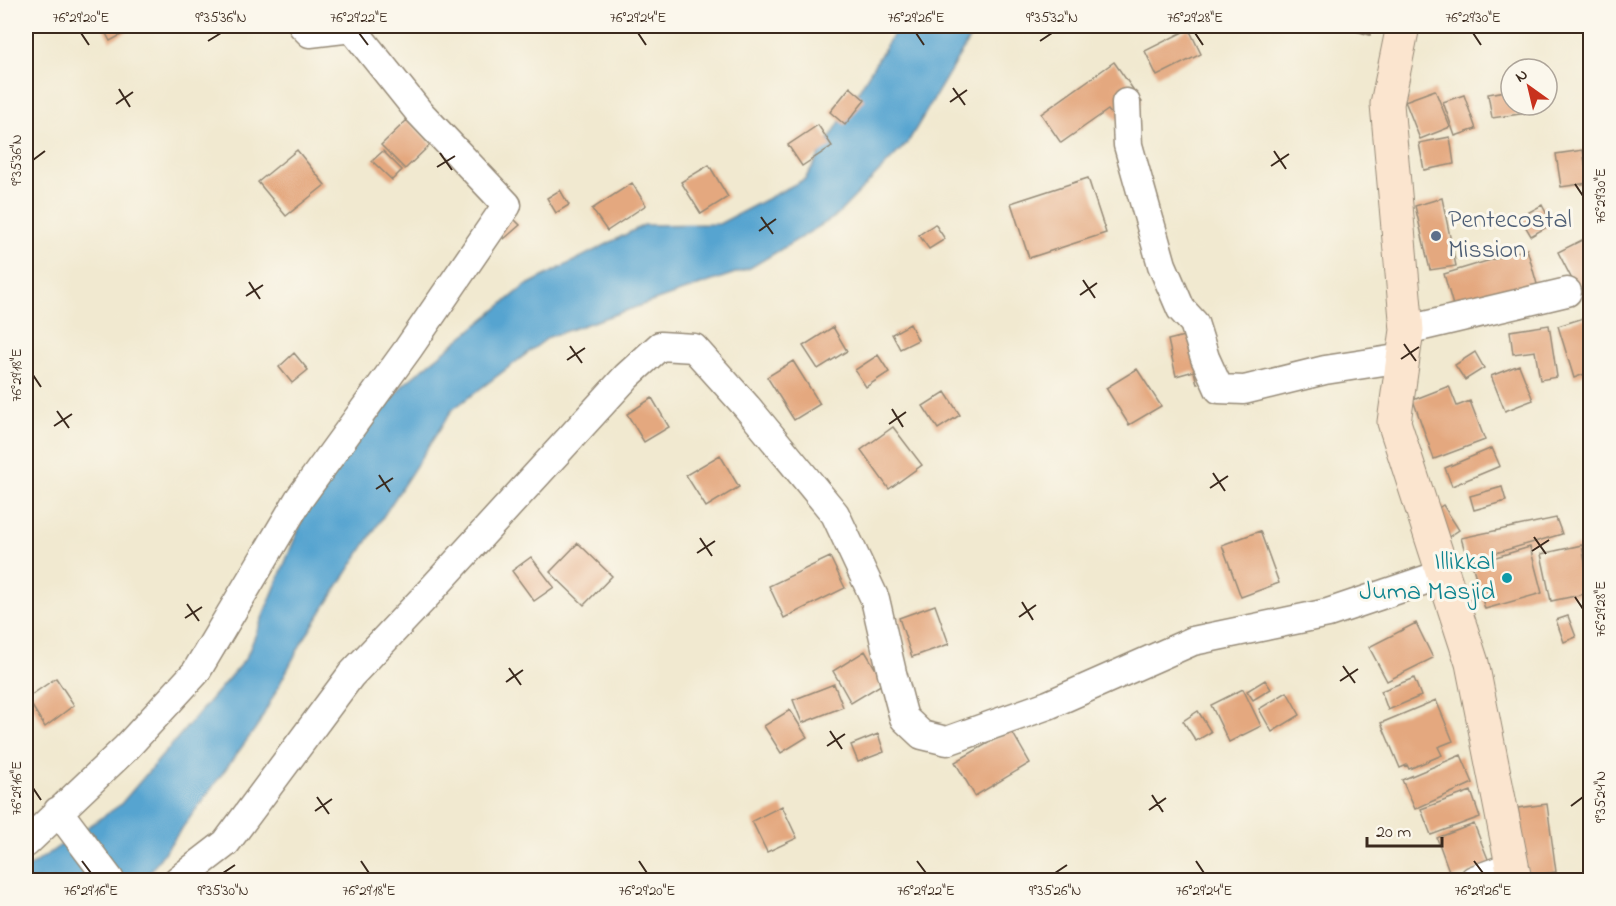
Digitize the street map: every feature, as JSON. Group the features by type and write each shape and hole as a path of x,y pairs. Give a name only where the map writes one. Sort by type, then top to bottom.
{"street":[{"path":"26,843 126,748 196,672 299,499 408,349 507,205 419,112 351,27 310,33 303,26"},
{"path":"1403,26 1387,104 1405,344 1394,422 1472,663 1514,873 1474,880"},
{"path":"1126,103 1128,146 1162,265 1181,309 1194,323 1205,358 1219,388 1244,390 1325,370 1566,292"},
{"path":"178,880 226,843 351,675 627,376 660,346 694,348 747,407 835,514 875,598 904,718 922,735 947,741 1048,705 1193,641 1328,613 1443,574"},
{"path":"58,811 110,880"}],"water":[{"path":"898,26 977,26 908,142 835,217 750,268 549,337 452,410 302,642 258,725 144,880 26,880 26,869 120,805 246,658 311,499 403,385 525,286 644,225 719,224 805,179"}],"building":[{"path":"102,26 130,26 132,29 110,41"},
{"path":"1338,26 1373,26 1370,35"},
{"path":"1189,29 1201,54 1157,76 1145,51"},
{"path":"1114,62 1142,102 1116,120 1108,110 1061,143 1041,114"},
{"path":"850,87 865,100 845,125 830,112"},
{"path":"1435,90 1450,127 1420,139 1405,101"},
{"path":"1499,92 1499,117 1492,118 1488,94"},
{"path":"1464,95 1476,129 1455,136 1443,102"},
{"path":"407,120 431,144 405,169 381,145"},
{"path":"818,125 832,146 802,166 788,145"},
{"path":"1450,137 1454,164 1424,170 1419,143"},
{"path":"297,150 325,185 286,216 258,182"},
{"path":"1583,150 1588,183 1561,187 1556,154"},
{"path":"383,151 402,170 392,180 372,161"},
{"path":"709,165 728,197 701,214 681,182"},
{"path":"1088,178 1106,233 1029,258 1011,203"},
{"path":"632,183 646,205 607,231 592,209"},
{"path":"560,190 569,205 556,213 547,198"},
{"name":"Pentecostal Mission","path":"1442,198 1456,266 1430,270 1415,206"},
{"path":"1542,205 1552,224 1531,236 1520,217"},
{"path":"513,218 520,225 504,239 497,231"},
{"path":"935,224 945,239 929,249 919,235"},
{"path":"1588,237 1590,284 1578,291 1558,252"},
{"path":"1527,249 1539,291 1456,316 1444,274"},
{"path":"1590,316 1590,372 1574,378 1558,326"},
{"path":"910,324 918,340 900,349 892,334"},
{"path":"1549,325 1557,377 1540,380 1535,351 1513,354 1510,331"},
{"path":"833,327 847,351 818,369 803,346"},
{"path":"1208,330 1220,379 1197,384 1194,371 1176,376 1168,340"},
{"path":"1475,352 1484,368 1465,380 1455,365"},
{"path":"294,353 308,370 292,383 279,367"},
{"path":"878,355 889,372 866,387 855,370"},
{"path":"793,361 820,404 794,420 767,377"},
{"path":"1519,365 1533,400 1505,411 1491,376"},
{"path":"1137,369 1161,406 1129,425 1106,388"},
{"path":"1449,386 1457,406 1470,401 1485,440 1434,459 1413,400"},
{"path":"945,392 960,415 938,429 923,406"},
{"path":"652,398 669,427 644,442 627,414"},
{"path":"893,427 922,465 889,489 861,450"},
{"path":"1492,448 1500,466 1452,486 1445,468"},
{"path":"720,455 739,487 706,507 686,475"},
{"path":"1502,487 1506,501 1474,510 1470,496"},
{"path":"1443,505 1459,530 1435,546 1419,521"},
{"path":"1556,518 1562,534 1468,561 1461,538"},
{"path":"1260,531 1279,583 1241,597 1222,545"},
{"path":"578,543 612,576 584,605 550,572"},
{"path":"1582,545 1590,593 1551,601 1541,554"},
{"name":"Illikkal Juma Masjid","path":"1530,547 1542,593 1485,609 1472,564"},
{"path":"531,557 554,587 534,601 512,571"},
{"path":"830,557 845,588 784,618 769,586"},
{"path":"935,605 949,644 912,657 899,618"},
{"path":"1568,616 1576,637 1564,642 1556,620"},
{"path":"1416,623 1433,658 1387,681 1369,647"},
{"path":"865,651 884,683 851,703 833,671"},
{"path":"56,678 74,705 45,727 27,698"},
{"path":"1414,678 1421,696 1388,710 1381,691"},
{"path":"1265,680 1271,689 1253,700 1247,691"},
{"path":"834,684 843,707 802,723 793,700"},
{"path":"1243,689 1261,726 1229,742 1211,705"},
{"path":"1287,692 1300,715 1272,732 1259,709"},
{"path":"1436,700 1453,741 1438,747 1442,755 1409,769 1407,765 1400,768 1381,723"},
{"path":"790,710 807,737 781,753 764,726"},
{"path":"1198,711 1211,732 1196,741 1183,721"},
{"path":"1011,730 1030,763 975,796 955,762"},
{"path":"878,734 884,752 858,762 851,745"},
{"path":"1461,755 1473,783 1415,809 1402,780"},
{"path":"1471,791 1480,817 1431,835 1421,809"},
{"path":"1547,804 1556,872 1527,876 1518,808"},
{"path":"782,806 797,838 767,852 752,821"},
{"path":"1474,824 1490,864 1452,879 1437,838"}],"place":[{"name":"Pentecostal Mission","path":"1436,236"},
{"name":"Illikkal Juma Masjid","path":"1507,578"}]}
